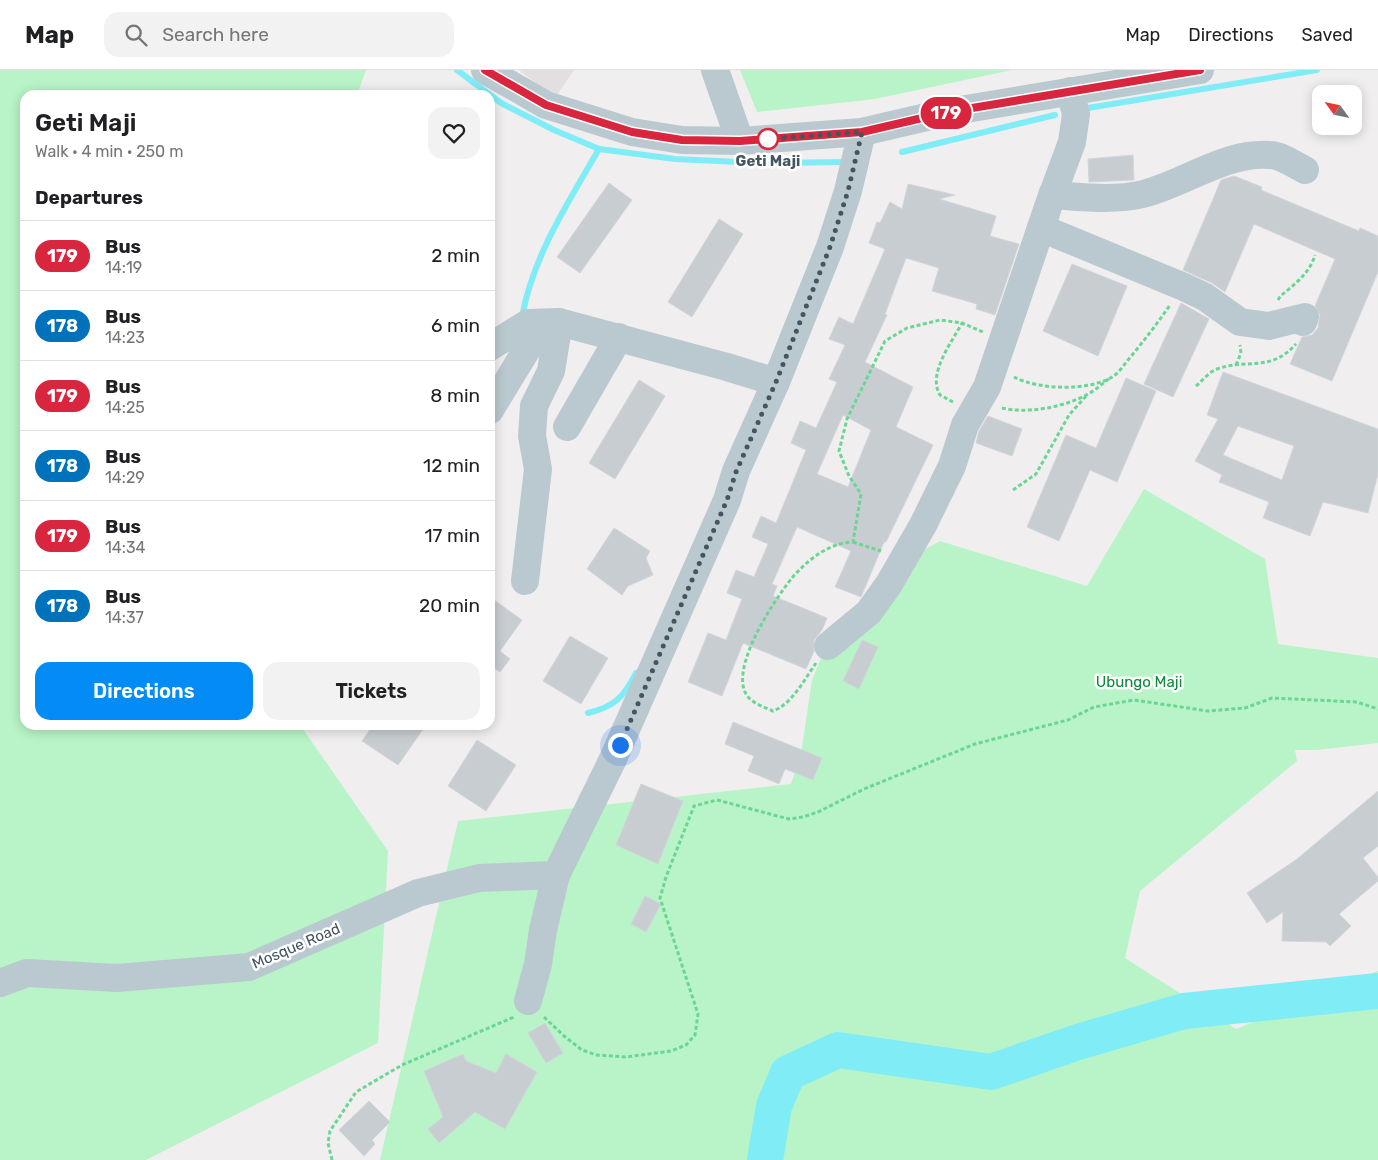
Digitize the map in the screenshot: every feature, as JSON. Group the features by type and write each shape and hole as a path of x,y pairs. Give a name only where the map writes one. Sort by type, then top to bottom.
{"street":[{"path":"485,70 546,105 632,132 682,140 740,141 862,132 948,112 1200,70"},
{"path":"715,70 740,141"},
{"path":"828,646 869,612 889,584 919,533 952,466 965,425 987,387 1052,195 1072,142 1076,114 1070,91"},
{"path":"521,1009 538,964 556,875 617,752 727,500 736,472 776,382 830,247 848,191 862,132"},
{"path":"1052,195 1099,199 1142,194 1166,187 1232,158 1272,155 1305,170"},
{"path":"1041,228 1184,287 1205,297 1240,322 1269,326 1305,317 1303,322"},
{"path":"495,344 528,323 551,322 619,337 776,382"},
{"path":"495,403 551,322"},
{"path":"525,581 538,469 532,436 534,406 551,371 551,322"},
{"path":"567,427 619,337"},
{"name":"Mosque Road","path":"0,983 27,973 117,978 249,967 418,892 479,878 556,875"}],"path":[{"path":"1269,326 1271,312 1280,295 1311,268 1315,254"},
{"path":"828,646 792,697 781,708 773,711 748,698 743,685 744,664 752,642 772,605 793,578 811,560 835,544 852,542 861,494 849,476 839,451 847,419 885,341 907,328 940,320 962,323 987,334 1014,378 1045,386 1087,386 1115,375 1148,337 1184,287"},
{"path":"1196,386 1214,370 1236,365 1262,365 1286,354 1296,343 1303,322"},
{"path":"954,403 940,395 935,382 943,358 962,323"},
{"path":"1013,490 1036,474 1069,415 1088,394"},
{"path":"332,1160 328,1143 330,1131 351,1098 360,1089 402,1064 521,1009 564,1036 582,1050 597,1055 626,1058 671,1051 686,1045 695,1035 698,1014 660,898 666,877 694,806 717,800 788,819 803,817 975,744 1068,720 1094,707 1134,700 1208,711 1245,708 1272,698 1357,702 1378,709"}],"shaded area":[{"path":"519,70 574,70 555,98"}],"green space":[{"path":"0,70 366,70 359,90 20,90 20,730 303,730 388,851 378,1043 146,1160 0,1160"},
{"path":"740,70 1012,70 875,99 757,112"},
{"name":"Ubungo Maji","path":"1144,489 1265,559 1278,644 1378,658 1378,743 1317,750 1295,750 1297,761 1140,891 1125,958 1236,1029 1378,971 1378,1160 380,1160 458,821 791,784 801,754 812,680 823,653 850,640 890,606 920,552 940,541 1087,586"}],"building":[{"path":"1133,155 1134,180 1089,182 1088,159"},
{"path":"1234,176 1262,187 1261,190 1359,231 1360,228 1378,236 1378,272 1332,381 1290,364 1302,337 1312,335 1318,328 1320,315 1315,306 1335,259 1254,224 1225,292 1212,283 1183,270 1221,180"},
{"path":"609,183 632,200 580,273 557,257"},
{"path":"908,184 955,195 939,199 996,216 990,236 1019,244 995,315 976,309 977,304 932,291 939,268 906,258 885,314 887,315 865,362 913,387 896,427 933,445 886,542 884,542 861,597 835,587 851,551 797,527 772,584 777,586 773,596 827,618 822,630 814,640 814,651 806,669 743,643 722,696 688,682 708,633 726,640 742,599 727,593 736,570 754,577 768,544 752,537 761,516 776,523 806,450 791,443 800,421 816,428 837,382 829,379 845,345 829,339 839,317 853,324 885,249 869,243 877,222 880,223 890,202 902,209","holes":["843,415 871,430 848,487 817,474"]},
{"path":"719,219 743,234 692,317 668,302"},
{"path":"1072,264 1127,286 1098,356 1043,331"},
{"path":"1181,303 1209,319 1173,397 1144,384"},
{"path":"1223,372 1378,429 1378,474 1368,513 1323,502 1310,536 1263,518 1269,502 1219,482 1222,475 1195,461 1218,419 1207,415","holes":["1238,426 1294,446 1282,480 1223,455"]},
{"path":"1126,378 1156,391 1117,482 1090,470 1059,541 1027,527 1066,435 1096,448"},
{"path":"639,380 665,396 615,479 589,463"},
{"path":"988,416 1022,429 1012,456 976,443 979,431"},
{"path":"614,528 650,551 646,558 653,575 628,586 622,595 587,569"},
{"path":"495,601 522,620 500,651 510,659 500,672 495,668"},
{"path":"570,636 608,658 581,704 543,681"},
{"path":"862,640 878,647 859,689 843,681"},
{"path":"733,722 822,758 813,780 785,769 779,784 748,771 754,756 725,744"},
{"path":"370,730 422,730 398,765 362,741"},
{"path":"477,740 516,765 486,811 448,786"},
{"path":"641,784 683,801 658,864 616,845"},
{"path":"1378,791 1378,846 1363,858 1378,877 1378,881 1339,914 1351,926 1330,946 1326,942 1282,941 1283,912 1267,923 1247,893 1297,859"},
{"path":"645,896 661,904 646,932 631,924"},
{"path":"545,1023 563,1053 546,1063 528,1033"},
{"path":"463,1054 466,1061 496,1073 506,1054 537,1072 505,1129 475,1112 439,1143 428,1129 443,1117 424,1071"},
{"path":"369,1101 390,1122 372,1140 375,1144 364,1156 339,1130"}],"waterway":[{"path":"457,70 484,90"},
{"path":"1082,109 1317,70"},
{"path":"495,98 554,130 599,149 675,159 762,163 849,162"},
{"path":"902,152 1055,115"},
{"path":"522,317 527,294 543,251 599,149"},
{"path":"588,713 605,708 617,700 627,689 636,673"},
{"path":"765,1160 774,1106 788,1073 838,1050 991,1072 1078,1042 1184,1011 1378,991"}],"bus line":[{"name":"179","path":"485,70 546,105 632,132 682,140 740,141 862,132 948,112 1200,70"}],"place":[{"name":"Geti Maji","path":"768,139"}],"route":[{"path":"620,745 727,500 736,472 776,382 830,247 848,191 862,132 768,139"}]}
